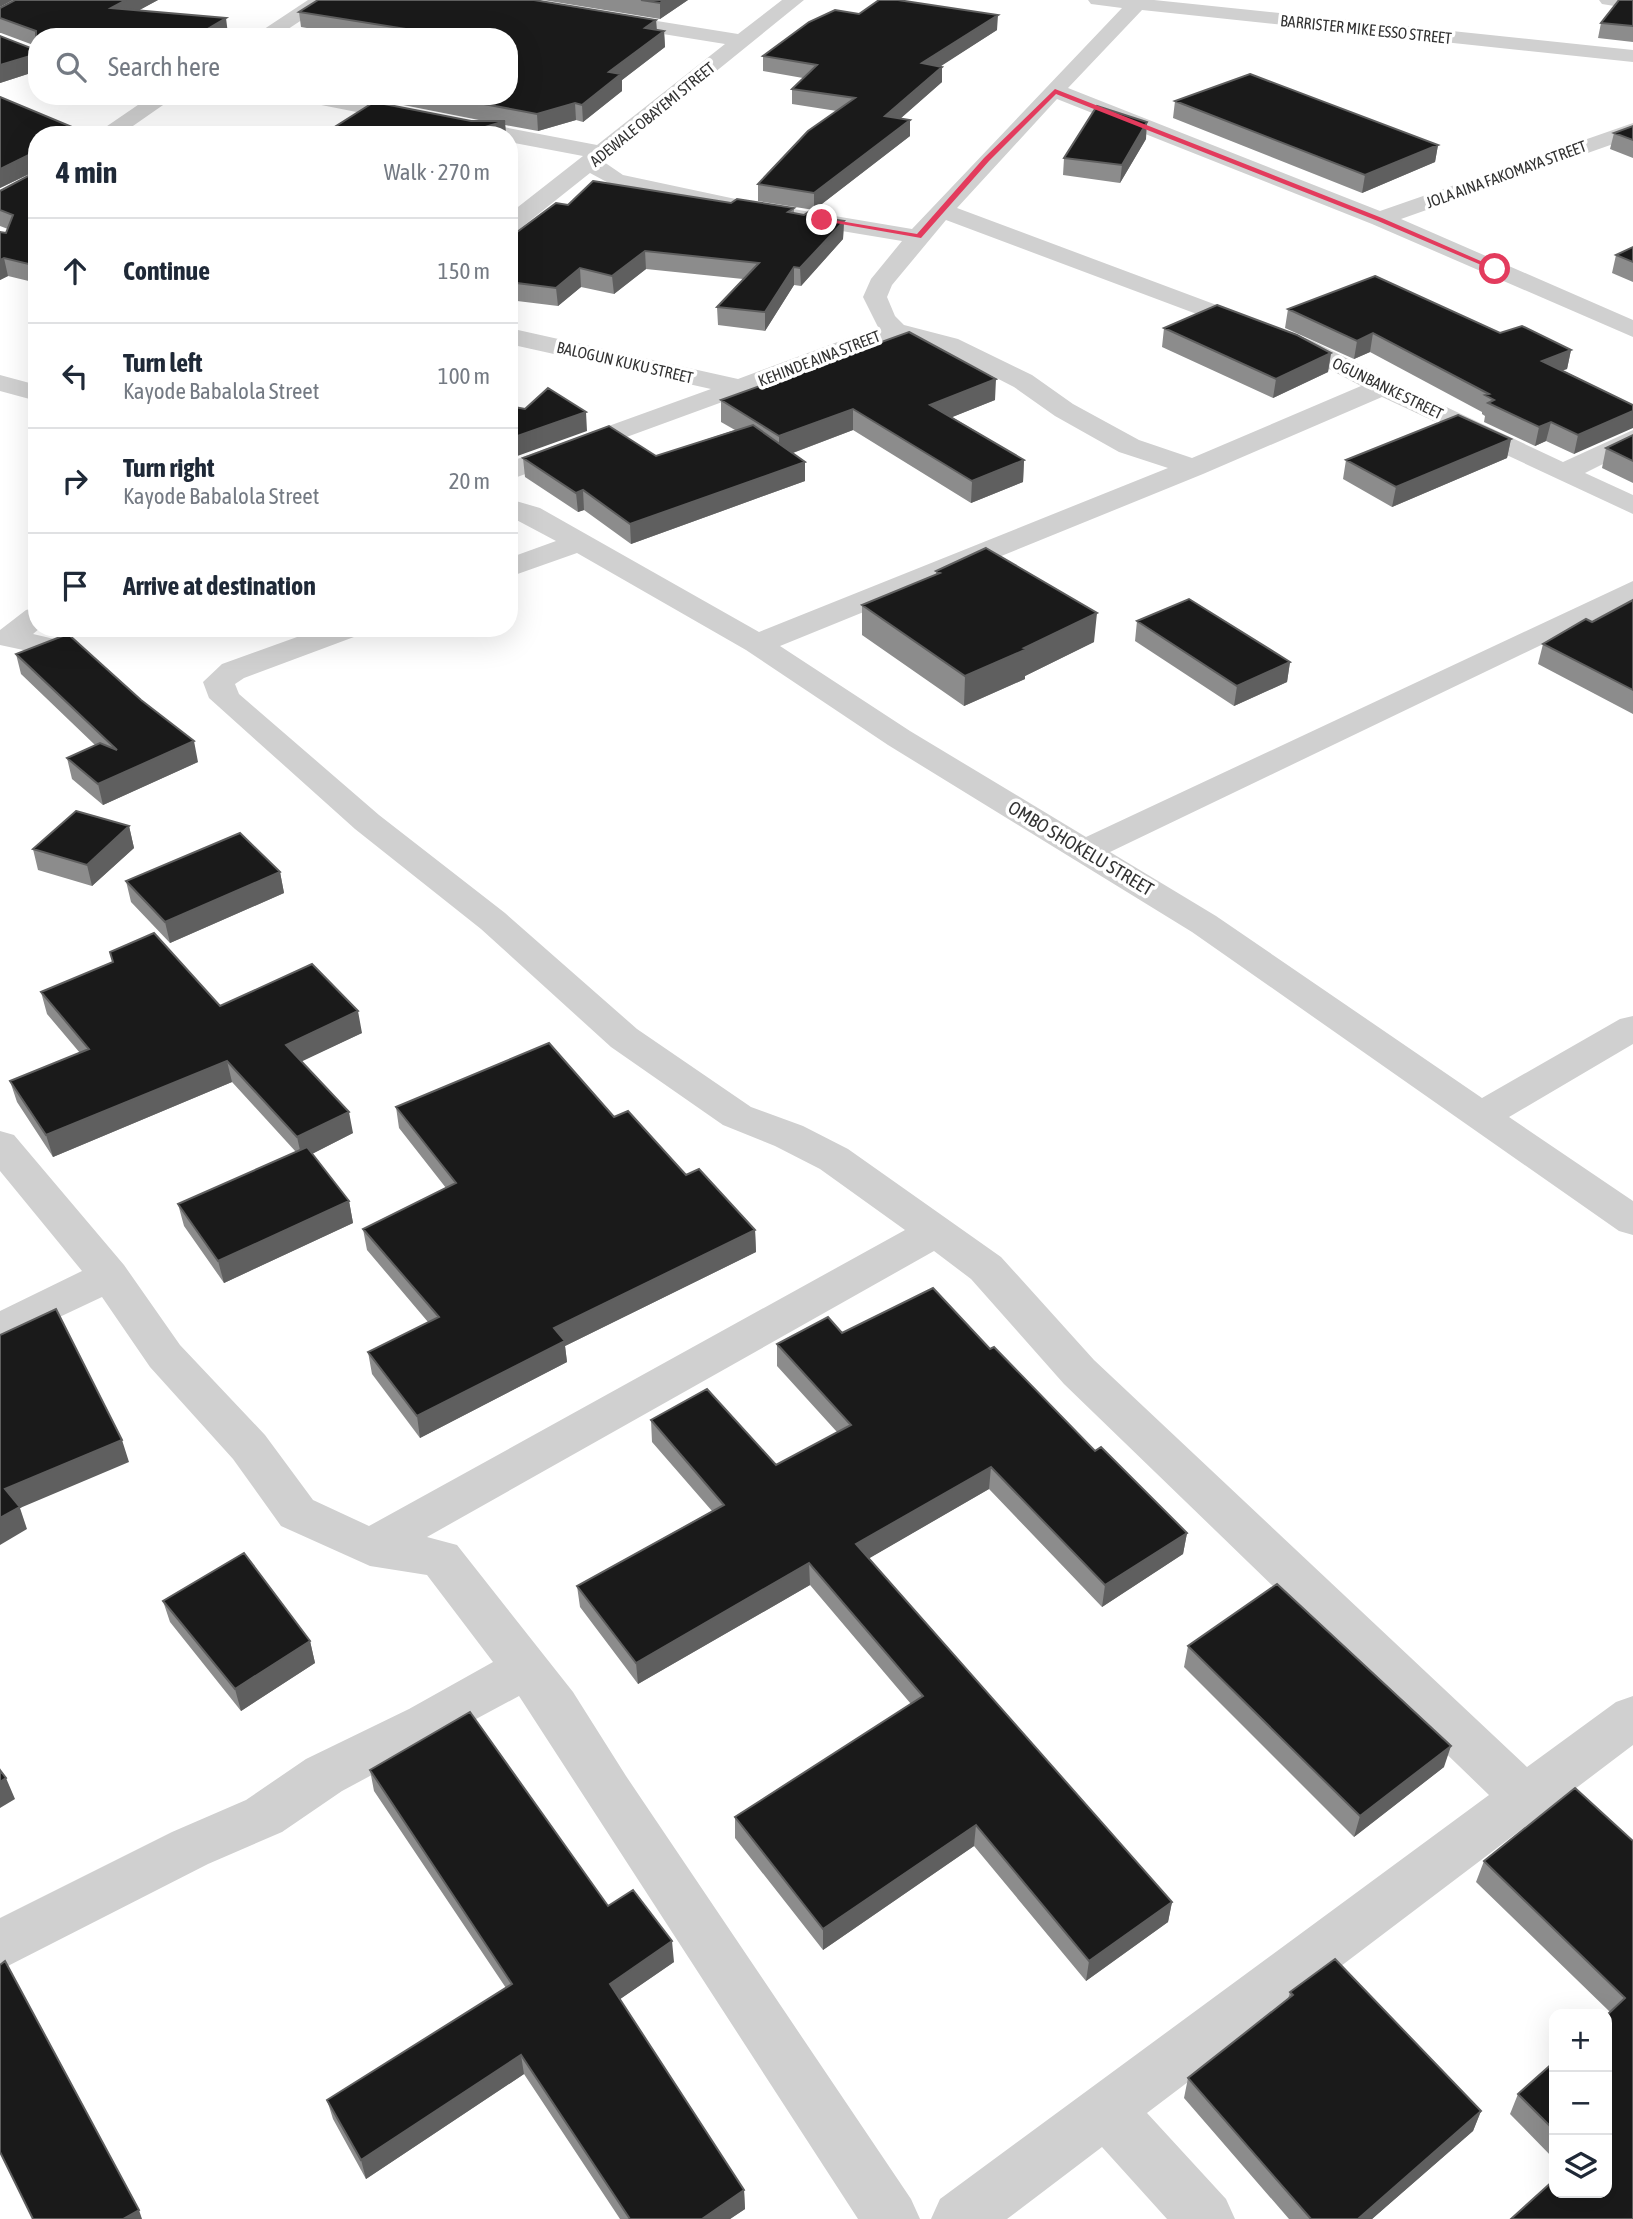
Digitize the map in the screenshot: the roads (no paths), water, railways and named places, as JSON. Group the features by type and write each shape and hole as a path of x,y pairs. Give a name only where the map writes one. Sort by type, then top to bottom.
{"street":[{"path":"277,28 322,0"},
{"name":"ADEWALE OBAYEMI STREET","path":"518,219 793,0"},
{"name":"BARRISTER MIKE ESSO STREET","path":"1098,0 1633,56"},
{"path":"1609,0 1633,4"},
{"path":"895,330 884,319 875,297 880,284 941,210 1138,3"},
{"path":"583,15 742,41"},
{"path":"1055,91 1380,219 1633,329"},
{"path":"119,126 153,105"},
{"path":"348,105 447,126"},
{"name":"JOLA AINA FAKOMAYA STREET","path":"1380,219 1633,130"},
{"path":"518,141 597,158 616,180"},
{"path":"557,190 616,180 746,208 918,237"},
{"name":"OGUNBANKE STREET","path":"941,210 1102,273 1236,318 1304,346 1382,387 1633,506"},
{"name":"KEHINDE AINA STREET","path":"518,469 895,330 917,334 961,350 1023,381 1064,410 1129,446 1194,468"},
{"name":"BALOGUN KUKU STREET","path":"518,338 740,387"},
{"path":"0,383 28,391"},
{"path":"757,644 1194,468 1382,387"},
{"path":"1565,472 1633,438"},
{"name":"OMBO SHOKELU STREET","path":"518,510 530,514 757,644 899,738 1087,850 1204,924 1479,1117 1633,1221"},
{"path":"518,565 579,542"},
{"path":"1087,850 1633,590"},
{"path":"5,637 28,622"},
{"path":"5,637 56,648"},
{"path":"326,637 233,671 219,682 225,698 367,822 494,921 624,1038 702,1095 737,1116 789,1136 834,1160 986,1268 1079,1372 1525,1797"},
{"path":"1479,1117 1633,1028"},
{"path":"0,1145 109,1276 165,1356 249,1447 297,1513 370,1547 440,1558 556,1707 607,1791 891,2219"},
{"path":"370,1547 937,1231"},
{"path":"0,1329 109,1276"},
{"path":"0,1945 190,1847 264,1816 324,1774 426,1724 524,1669"},
{"path":"960,2219 1633,1717"},
{"path":"1106,2110 1206,2219"}]}
